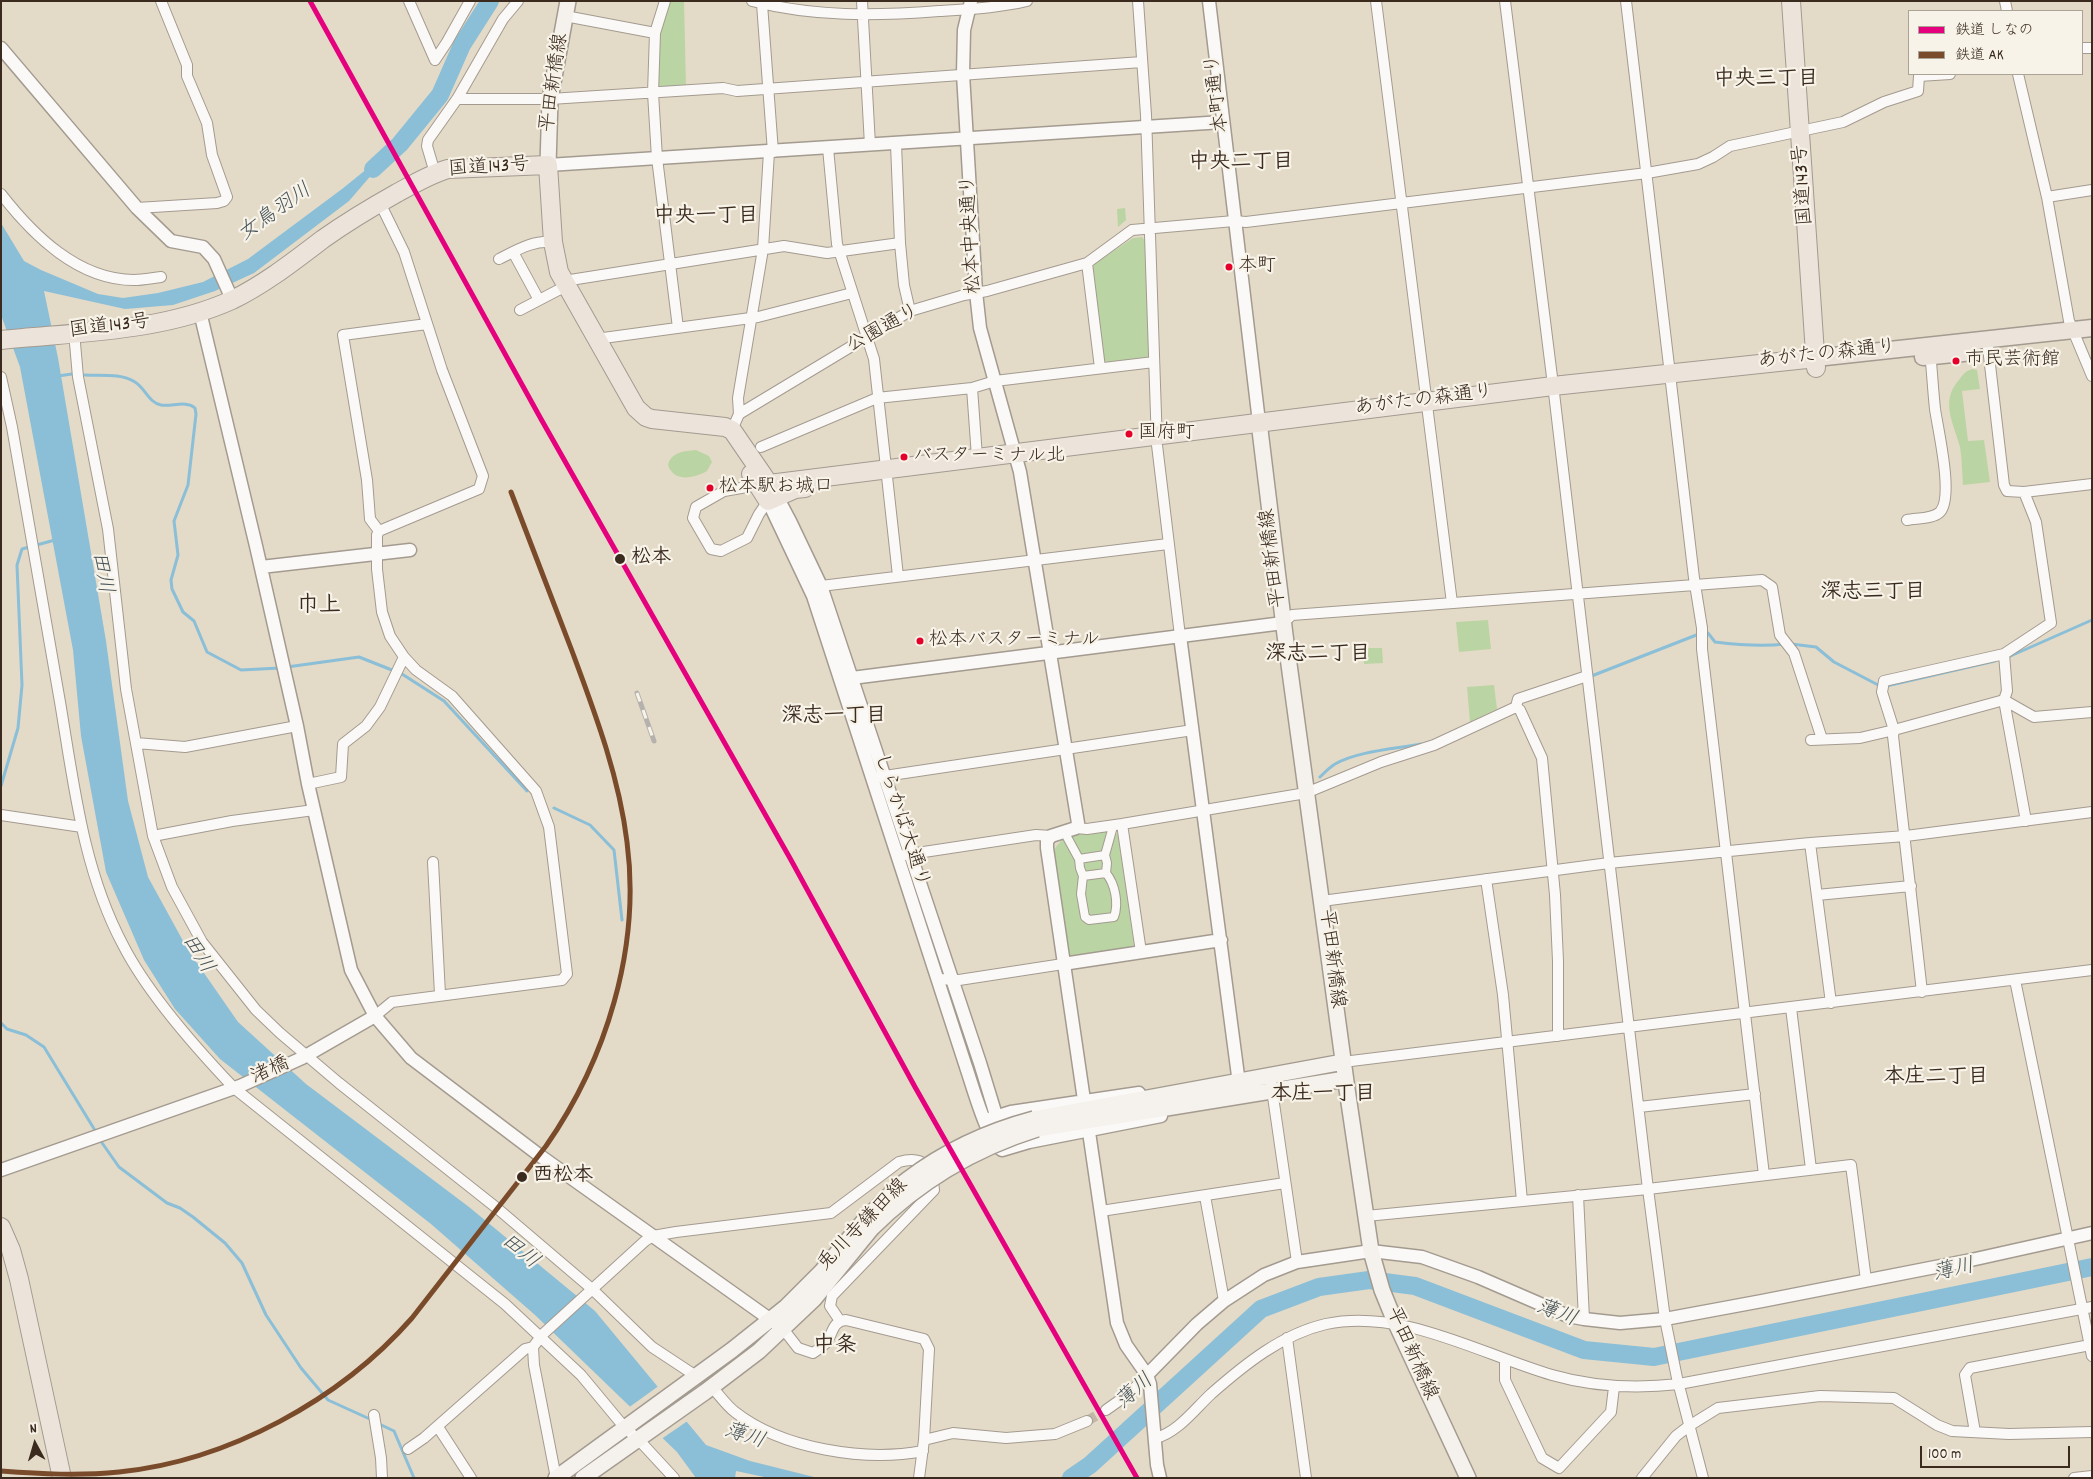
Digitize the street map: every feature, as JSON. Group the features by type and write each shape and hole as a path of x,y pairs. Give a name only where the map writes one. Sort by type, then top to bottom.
{"highway":[{"name":"国道143号","path":"1791,1 1817,363"},
{"name":"国道143号","path":"1,340 148,324 200,312 282,271 324,238 380,203 435,173 448,170 548,165 556,262 565,284 636,408 641,414 652,419 729,426"},
{"name":"あがたの森通り","path":"886,473 1671,378 1817,363"},
{"path":"729,426 768,492"},
{"name":"あがたの森通り","path":"768,492 795,489 977,457 1017,457"},
{"path":"1,1227 11,1250 19,1279 62,1478"}],"main road":[{"name":"平田新橋線","path":"548,165 550,99 566,9"},
{"name":"あがたの森通り","path":"1817,363 2080,336 2092,328"},
{"name":"平田新橋線","path":"1260,427 1283,623 1345,1079 1372,1255 1382,1290 1394,1320 1468,1478"},
{"name":"兎川寺鎌田線","path":"1271,1083 1343,1062"},
{"name":"兎川寺鎌田線","path":"556,1478 770,1320 786,1307 867,1226 934,1176 974,1153 1035,1124 1192,1089 1240,1088 1271,1083 1345,1079"},
{"name":"兎川寺鎌田線","path":"1035,1124 1201,1103 1240,1088"},
{"name":"兎川寺鎌田線","path":"583,1478 708,1390 760,1351 784,1330 814,1299 867,1226"}],"street":[{"path":"137,208 217,203 224,201 228,197 212,155 207,123 187,76 187,65 161,1"},
{"path":"409,1 434,60 447,42 470,1"},
{"path":"435,173 427,146 428,140 457,99 503,19 518,1"},
{"path":"665,1 655,33 653,93 657,158 678,328"},
{"path":"729,426 738,398 764,249 771,152 768,88 757,3 809,13 862,7 969,5 1027,1"},
{"path":"1138,1 1146,127 1157,439 1168,544 1240,1088"},
{"name":"本町通り","path":"1209,1 1260,427"},
{"path":"1376,1 1452,603"},
{"path":"1505,1 1554,392 1648,1189 1666,1323 1688,1426 1703,1478"},
{"path":"1626,1 1694,578 1697,585 1701,638 1764,1175"},
{"name":"松本中央通り","path":"969,5 964,30 963,74 976,292 980,328 1017,457 1078,823 1072,832"},
{"path":"862,7 870,145"},
{"path":"566,9 655,33"},
{"path":"1,48 137,208 171,241 203,247 218,265 231,295"},
{"path":"457,99 550,99 723,88 738,91 1142,62"},
{"name":"公園通り","path":"729,426 910,311 1087,263 1132,230 1234,221 1246,222 1647,173 1698,164 1730,146 1843,122 1884,102 1918,90 1920,76 1935,75"},
{"path":"2018,75 2047,197 2069,321 2080,336 2092,376"},
{"path":"548,165 1222,122"},
{"path":"896,144 900,243 904,285 910,311"},
{"path":"828,148 839,251 874,359 898,576"},
{"path":"2047,197 2092,190"},
{"path":"1,194 48,244 84,267 102,275 118,278 134,280 161,277"},
{"path":"375,1016 392,1002 440,994 562,980 567,974 549,827 536,791 452,696 416,670 404,657 384,623 377,555 377,535 379,532 479,489 483,476 442,370 404,252 380,203"},
{"path":"499,258 541,241 553,242"},
{"path":"520,310 565,284 669,264 784,246 827,253 900,243"},
{"path":"513,252 539,300"},
{"path":"1087,263 1100,368"},
{"path":"596,339 752,318 852,293"},
{"path":"200,312 206,328 351,970 375,1016 411,1058 784,1330 798,1348 813,1353 827,1341 835,1326 840,1321 846,1320 924,1339 928,1343 929,1349 924,1440 920,1474"},
{"path":"379,532 370,519 367,480 344,335 427,324"},
{"path":"71,333 108,529 126,689 153,836 172,887 202,942 256,1010 304,1057 498,1208 652,1347 693,1378"},
{"path":"1988,344 2004,485 2007,491 2024,492 2092,484"},
{"path":"1907,520 1936,516 1942,511 1945,502 1942,447 1930,351"},
{"path":"761,447 877,398 972,388 995,381 1154,362"},
{"path":"1,377 15,445 82,827 100,893 124,947 159,1000 210,1063 542,1336 640,1438 674,1478"},
{"path":"972,388 977,457"},
{"path":"724,491 768,492 748,538 721,551 711,549 693,518 696,507 724,491"},
{"name":"しらかば大通り","path":"768,492 821,586 847,678 879,777 898,856 938,979 983,1096"},
{"name":"しらかば大通り","path":"768,492 847,678"},
{"path":"1922,992 1894,730 1883,688 1884,681 2005,658 2051,623 2036,522 2024,492"},
{"path":"821,586 1168,544"},
{"path":"260,567 410,550"},
{"path":"847,678 1283,623 1292,615 1762,580 1772,587 1780,635 1787,645 1822,739"},
{"path":"308,784 341,777 343,744 366,726 380,708 404,657"},
{"path":"2005,658 2007,691 2004,700 2026,820"},
{"path":"1558,1036 1558,961 1553,871 1542,758 1517,705 1518,699 1588,678"},
{"path":"1811,740 1860,738 2004,700 2034,717 2092,712"},
{"path":"898,856 1036,835 1050,836 1306,793 1382,762 1434,744 1517,705"},
{"path":"136,743 185,747 296,726"},
{"path":"879,777 1193,730"},
{"name":"しらかば大通り","path":"879,777 911,854 953,981 983,1096"},
{"path":"153,836 232,821 314,810"},
{"path":"1322,901 1609,863 1810,843 1906,836 2092,812"},
{"path":"1,815 82,827"},
{"path":"1122,824 1141,952"},
{"path":"1072,832 1083,876 1081,894 1085,917 1089,920 1114,917 1116,911 1114,885 1106,873 1107,863 1105,855 1112,830"},
{"path":"1050,836 1047,841 1047,848 1084,1100"},
{"path":"1810,843 1831,1003"},
{"path":"1079,859 1105,855"},
{"path":"433,862 440,994"},
{"path":"1083,876 1106,873"},
{"path":"1486,879 1508,1042 1522,1201"},
{"path":"1817,895 1911,886"},
{"path":"938,979 953,981 1221,940"},
{"path":"1343,1062 2092,970"},
{"path":"1975,1432 1965,1375 1970,1368 2091,1351 2085,1306 2069,1242 2015,980"},
{"path":"1792,1008 1811,1169"},
{"name":"渚橋","path":"1,1170 237,1087 304,1057 375,1016"},
{"path":"1271,1083 1297,1262"},
{"path":"990,1118 1084,1100 1161,1090 1192,1089"},
{"path":"1639,1107 1755,1094"},
{"path":"983,1096 998,1148 1002,1150 1029,1142 1089,1132 1173,1113 1201,1103"},
{"path":"1089,1132 1117,1323 1126,1345 1149,1379 1160,1478"},
{"path":"408,1449 438,1427 525,1349 533,1347 542,1336 591,1290 653,1236 832,1213 899,1162 910,1158 924,1163 931,1171 934,1190 832,1296 830,1306 840,1321"},
{"path":"1366,1216 1648,1189 1850,1165 1866,1280"},
{"path":"1101,1212 1285,1183"},
{"path":"1205,1196 1224,1301"},
{"path":"1578,1196 1584,1319"},
{"path":"1106,1410 1149,1379 1197,1324 1224,1301 1264,1276 1297,1262 1372,1255 1422,1257 1478,1277 1548,1308 1584,1319 1620,1323 1666,1323 1866,1280 2069,1242 2092,1233"},
{"path":"1156,1437 1166,1435 1254,1360 1287,1338 1327,1324 1350,1321 1394,1320 1505,1360 1553,1375 1614,1387 1652,1387 2085,1306"},
{"path":"1287,1338 1306,1478"},
{"path":"533,1347 534,1365 556,1478"},
{"path":"1505,1360 1504,1380 1542,1458 1558,1468 1611,1412 1614,1387"},
{"path":"708,1390 734,1412 778,1437 860,1456 898,1456 923,1451"},
{"path":"1642,1478 1662,1452 1688,1426 1718,1408 1731,1405 1820,1396 1894,1398 1937,1425 1952,1431 2009,1434 2092,1432"},
{"path":"374,1416 381,1458 382,1478"},
{"path":"924,1440 953,1433 1006,1438 1055,1434 1087,1422"},
{"path":"438,1427 471,1478"},
{"path":"2074,1478 2092,1476"}],"green space":[{"path":"669,1 684,1 686,87 662,88 658,85 660,34"},
{"path":"1125,208 1126,220 1118,227 1117,209"},
{"path":"1142,237 1146,242 1150,354 1146,358 1107,362 1103,360 1092,270 1094,264 1133,238"},
{"path":"1977,370 1980,389 1962,391 1968,441 1984,440 1990,482 1963,485 1960,447 1949,405 1953,389 1958,381 1967,371"},
{"path":"696,450 709,456 712,462 707,471 697,476 680,477 671,471 668,465 672,457 679,453"},
{"path":"1488,620 1491,649 1459,652 1456,622"},
{"path":"1356,648 1382,648 1383,663 1364,664 1364,655 1356,655"},
{"path":"1494,685 1497,709 1470,722 1467,687"},
{"path":"1113,830 1118,835 1134,945 1129,949 1073,958 1067,954 1053,854 1056,846 1069,837 1078,834"}],"water":[{"name":"田川","path":"399,143 349,201 254,273 215,291 173,305 125,309 44,291 58,358 106,641 128,801 148,877 188,950 238,1022 306,1084 469,1207 595,1311 706,1445 750,1461 818,1478 769,1478 736,1471 735,1478 696,1478 677,1452 535,1315 431,1224 220,1059 175,1009 144,960 106,872 81,736 73,650 20,367 1,315 1,223 24,261 41,270 98,294 123,298 158,293 203,282 248,259 342,189"}],"pier":[{"path":"660,1385 689,1420 660,1440 628,1408"}],"waterway":[{"name":"女鳥羽川","path":"373,169 400,144 440,95 462,45 490,1"},
{"path":"58,376 72,374"},
{"path":"85,375 123,377 135,382 157,404 187,404 195,408 196,414 188,485 174,521 178,555 171,580 172,589 183,612 194,621 207,652 241,670 280,668"},
{"path":"1,786 18,728 22,685 17,565 22,549 55,540"},
{"path":"2006,658 2092,620"},
{"path":"1589,677 1699,634 1708,633 1715,642 1741,645 1785,644"},
{"path":"1791,644 1816,647 1834,662 1882,687 1995,661"},
{"path":"287,667 359,657 402,674 444,701 527,791"},
{"path":"1320,777 1335,764 1354,756 1421,744"},
{"path":"554,808 590,825 614,850 622,920"},
{"path":"1,1023 7,1029 26,1035 44,1047 96,1132"},
{"path":"100,1140 119,1167 167,1203 180,1208 193,1217 225,1243 242,1263 266,1315 301,1368 328,1400 372,1420"},
{"name":"薄川","path":"1071,1478 1090,1465 1261,1309 1319,1287 1369,1280 1415,1286 1584,1350 1654,1357 2092,1267"},
{"path":"377,1423 394,1431 414,1478"}],"tunnel":[{"path":"1087,1421 1106,1410"}],"railway":[{"path":"637,693 654,741"}],"rail line":[{"name":"しなの","path":"310,1 541,419 791,860 915,1087 1137,1478"},
{"name":"AK","path":"1,1471 89,1474 160,1466 201,1455 241,1440 279,1422 316,1400 351,1375 383,1348 412,1318 546,1146 567,1113 586,1077 602,1040 614,1002 623,962 629,922 630,882 627,842 618,793 597,721 511,492"}],"place":[{"name":"本町","path":"1229,267"},
{"name":"市民芸術館","path":"1956,361"},
{"name":"国府町","path":"1129,434"},
{"name":"バスターミナル北","path":"904,457"},
{"name":"松本駅お城口","path":"710,488"},
{"name":"松本","path":"620,559"},
{"name":"松本バスターミナル","path":"920,641"},
{"name":"西松本","path":"522,1177"}],"district":[{"name":"中央三丁目","path":"1766,81"},
{"name":"中央二丁目","path":"1241,164"},
{"name":"中央一丁目","path":"706,218"},
{"name":"深志三丁目","path":"1873,594"},
{"name":"巾上","path":"319,608"},
{"name":"深志二丁目","path":"1318,656"},
{"name":"深志一丁目","path":"834,718"},
{"name":"本庄二丁目","path":"1936,1079"},
{"name":"本庄一丁目","path":"1323,1096"},
{"name":"中条","path":"835,1348"}]}
